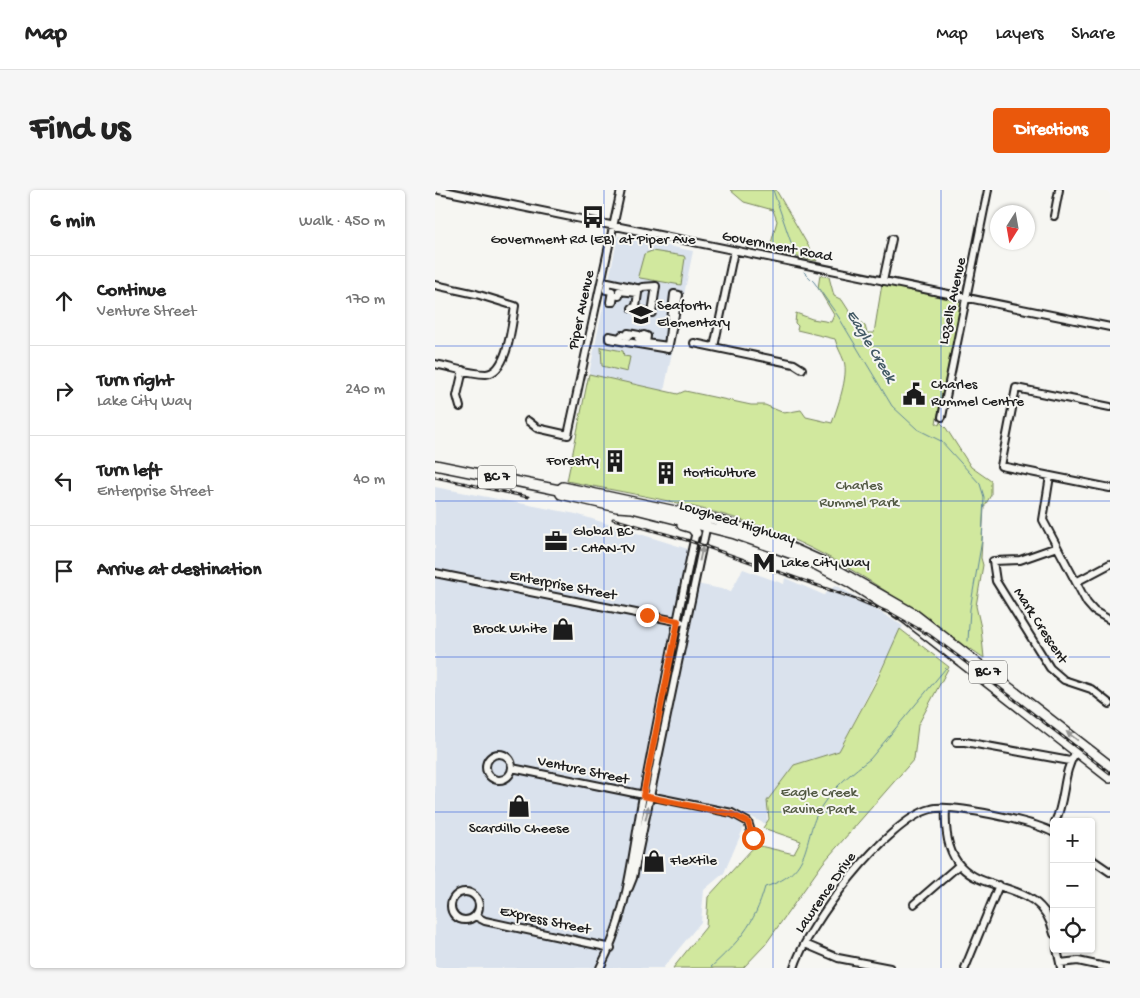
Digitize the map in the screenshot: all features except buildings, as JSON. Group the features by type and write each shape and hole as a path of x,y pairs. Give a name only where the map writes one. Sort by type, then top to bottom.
{"main road":[{"name":"Lougheed Highway","path":"435,465 559,490 561,494 617,507 633,508 702,523 780,549 849,582 905,618 1110,778"},
{"name":"Lougheed Highway","path":"559,490 563,487 785,544 881,593 913,614 1110,766"}],"street":[{"name":"Government Road","path":"439,190 1110,327"},
{"name":"Piper Avenue","path":"528,421 537,428 568,435 621,190"},
{"name":"Lozells Avenue","path":"942,416 988,190"},
{"path":"1054,216 1059,190"},
{"path":"883,281 892,239"},
{"path":"714,347 733,251"},
{"path":"608,282 641,288 656,286 652,313 632,308 636,307 638,294 619,291 619,296 614,295 613,302 609,302 612,291 606,290 608,282"},
{"path":"435,285 476,294 515,306 503,361 496,370 485,374 435,364"},
{"path":"673,294 679,295 668,349 609,339 609,336 619,338 622,335 628,336 628,333 639,335 638,338 643,339 644,335 647,336 646,342 667,346 673,294"},
{"path":"693,343 794,364 803,369"},
{"path":"460,407 457,396 463,370"},
{"path":"1110,407 1016,388 1001,466 1110,488"},
{"path":"1050,476 1042,513 1043,520 1076,582 1094,611 1110,620"},
{"path":"627,894 643,796 678,621 702,523"},
{"path":"600,968 611,948 633,878 686,622 702,523"},
{"name":"Mark Crescent","path":"1057,547 1020,560 993,561 996,581 1049,668 1064,680 1091,689 1110,704"},
{"path":"1076,582 1110,564"},
{"name":"Enterprise Street","path":"435,573 686,622"},
{"path":"956,742 1070,761"},
{"path":"1056,818 1061,807 1070,761 1076,752"},
{"name":"Venture Street","path":"500,754 510,760 512,768 509,776 501,781 489,776 485,768 491,756 500,754"},
{"name":"Venture Street","path":"512,768 741,817 748,822 753,838"},
{"path":"946,808 947,840 958,866 971,875 1017,892 1039,905 1050,922"},
{"name":"Lawrence Drive","path":"795,968 805,944 867,856 917,814 931,809 946,808 1026,823 1050,831"},
{"path":"1095,861 1109,869"},
{"path":"914,904 958,866"},
{"path":"965,968 999,885"},
{"name":"Express Street","path":"464,892 476,898 479,907 475,916 467,921 454,917 450,904 455,895 464,892"},
{"name":"Express Street","path":"475,916 485,921 611,948"},
{"path":"805,944 838,958 890,968"},
{"path":"1060,965 1078,961 1110,968"}],"shaded area":[{"name":"Seaforth Elementary","path":"618,236 693,251 664,391 589,374"},
{"path":"435,487 576,514 688,549 679,606 640,802 662,804 734,818 744,827 724,873 704,890 701,922 663,968 435,968"},
{"path":"743,569 784,584 785,578 824,595 836,585 903,626 839,751 794,765 767,801 767,825 740,811 665,796 658,792 656,786 697,584 731,591"}],"green space":[{"path":"730,190 776,190 817,261 769,251 777,221 773,210 744,202"},
{"path":"652,251 684,256 681,285 640,278 638,276 644,254"},
{"name":"Charles Rummel Park","path":"820,275 829,277 834,296 842,300 851,314 865,326 867,333 874,333 882,284 962,302 936,423 939,425 940,422 946,428 971,467 991,481 991,495 984,507 981,558 983,565 976,606 981,628 984,658 971,649 970,652 882,589 836,561 787,537 707,510 567,481 589,374 678,394 685,391 751,405 765,405 784,413 801,410 806,417 832,423 844,383 844,361 835,339 797,330 798,326 795,323 796,313 812,319 831,322 834,315 818,288"},
{"path":"601,347 623,351 624,356 630,357 627,372 602,366"},
{"name":"Eagle Creek Ravine Park","path":"900,629 949,667 918,725 914,759 823,863 765,945 743,968 673,968 706,927 708,897 752,849 760,846 794,854 801,841 763,828 769,819 767,801 794,765 839,751 877,680"}],"waterway":[{"name":"Eagle Creek","path":"773,190 796,257"},
{"name":"Eagle Creek","path":"804,272 814,282 838,316 892,406 917,429 941,441 980,484 984,497 982,540 970,609 968,641"},
{"name":"Eagle Creek","path":"710,968 744,932 756,912 765,887 793,872 800,862 816,816 828,797 845,779 870,759 946,668"}],"railway":[{"path":"435,477 528,497"},
{"path":"613,519 690,541 856,599 892,614 929,635 1110,773"}],"place":[{"name":"Government Rd (EB) at Piper Ave","path":"593,217"},
{"name":"Seaforth Elementary","path":"641,315"},
{"name":"Charles Rummel Centre","path":"914,394"},
{"name":"Forestry","path":"615,461"},
{"name":"Horticulture","path":"666,473"},
{"name":"Global BC - CHAN-TV","path":"556,541"},
{"name":"Lake City Way","path":"764,563"},
{"name":"Brock White","path":"563,629"},
{"name":"Scardillo Cheese","path":"519,806"},
{"name":"Flextile","path":"654,861"}],"route":[{"path":"647,615 678,621 643,796 741,817 748,822 753,838"}]}
